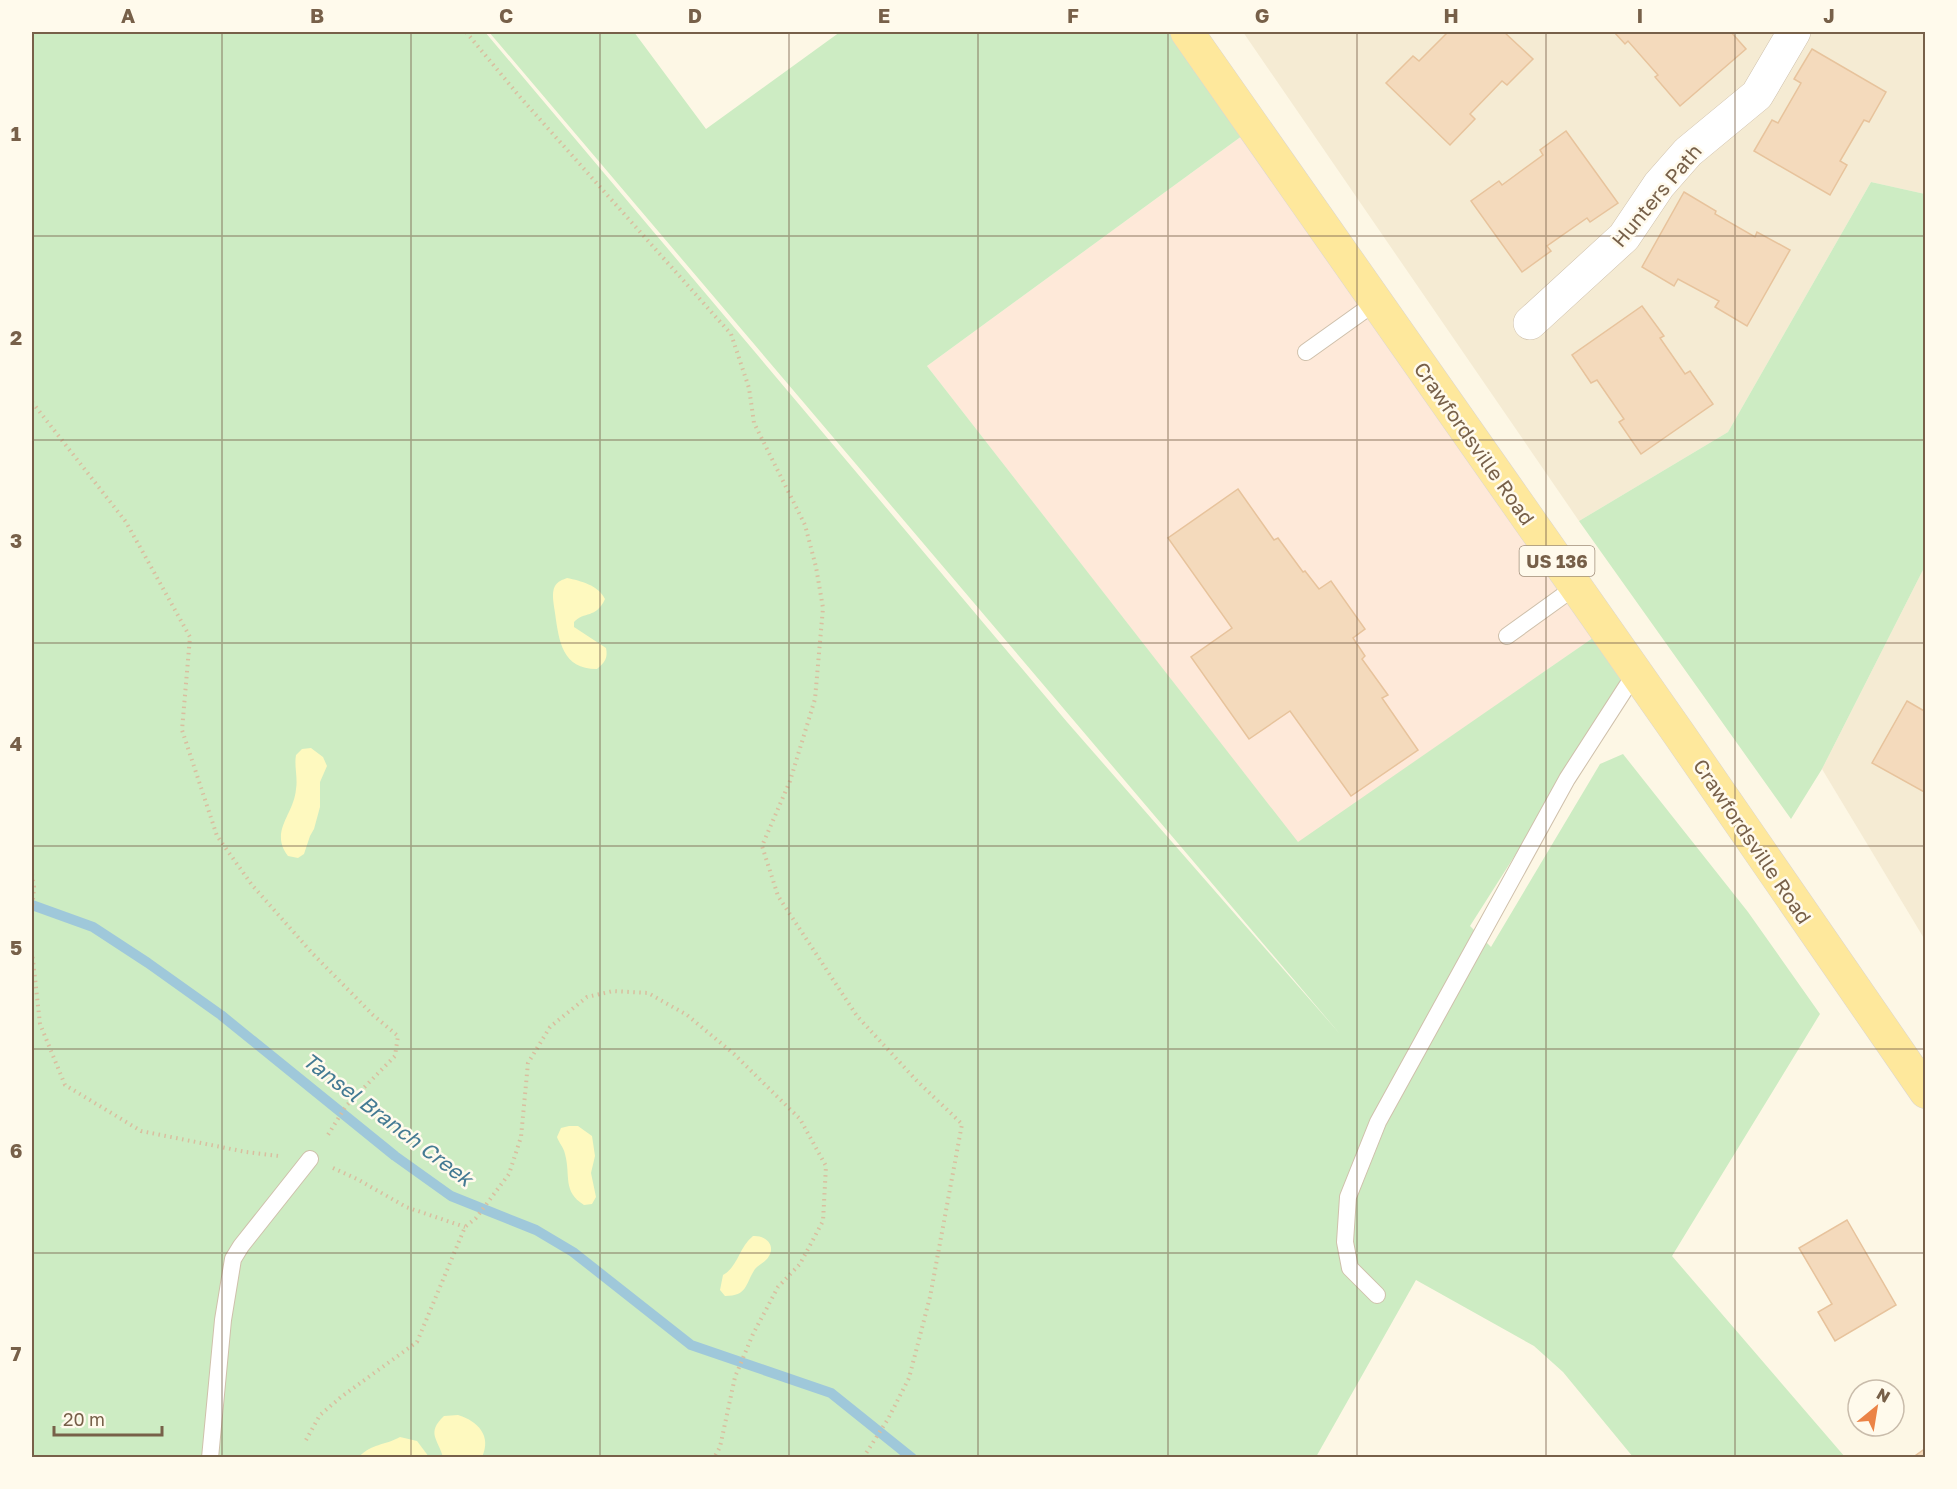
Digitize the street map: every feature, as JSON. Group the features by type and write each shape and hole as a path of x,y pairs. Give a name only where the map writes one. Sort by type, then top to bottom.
{"main road":[{"name":"Crawfordsville Road","path":"1187,32 1636,672 1926,1092"}],"street":[{"name":"Hunters Path","path":"1530,323 1624,237 1659,185 1688,152 1757,95 1794,32"}],"lane":[{"path":"1306,352 1376,302"},
{"path":"1507,636 1575,587"},
{"path":"1377,1295 1350,1268 1345,1242 1348,1197 1377,1122 1567,779 1636,672"},
{"path":"210,1458 223,1320 233,1259 310,1159"}],"path":[{"path":"466,32 520,97 731,334 749,388 754,423 805,525 816,567 823,608 815,699 790,781 762,846 778,896 857,1016 916,1080 962,1124 930,1298 909,1378 888,1419 863,1458"},
{"path":"32,402 126,522 190,637 182,730 217,836 252,885 313,954 373,1015 398,1036 395,1056 346,1106 326,1139 310,1159"},
{"path":"32,874 34,887 32,911"},
{"path":"32,951 40,1024 65,1084 141,1131 246,1152 310,1159 359,1180 406,1207 465,1227"},
{"path":"306,1440 320,1415 417,1342 465,1227 476,1218 509,1174 521,1137 528,1063 550,1028 587,997 613,991 648,993 687,1015 734,1054 800,1119 826,1167 824,1221 800,1264 778,1287 753,1334 735,1377 720,1448 714,1458"}],"shaded area":[{"path":"1243,32 1925,32 1925,194 1871,182 1728,432 1579,521"},
{"path":"1246,133 1600,633 1298,843 927,366"},
{"path":"1925,566 1925,940 1822,769"}],"green space":[{"path":"32,32 485,32 1067,722 1340,1034 489,32 634,32 706,129 840,32 1177,32 1246,133 927,366 1298,842 1600,633 1631,673 1470,926 1491,947 1600,764 1623,754 1748,912 1820,1014 1672,1256 1845,1457 1633,1457 1563,1372 1534,1346 1416,1280 1316,1457 32,1457"},
{"path":"1871,182 1925,194 1925,566 1822,769 1791,819 1579,521 1728,432"}],"sand":[{"path":"567,578 594,587 605,599 594,612 574,622 574,627 606,648 605,660 597,669 585,668 569,659 561,643 553,592 557,583"},
{"path":"311,748 323,757 327,766 320,782 320,807 314,829 304,854 298,858 288,856 281,839 284,823 294,798 296,755 302,749"},
{"path":"578,1126 592,1136 595,1156 591,1173 596,1197 592,1204 584,1205 577,1200 570,1189 567,1162 557,1137 561,1128"},
{"path":"753,1236 768,1241 771,1252 766,1260 755,1269 742,1291 725,1296 720,1290 723,1275 732,1267"},
{"path":"458,1415 472,1421 481,1430 485,1442 482,1457 443,1457 434,1432 444,1416"},
{"path":"400,1437 417,1441 429,1457 359,1457 373,1447"}],"building":[{"path":"1448,32 1504,32 1533,59 1507,85 1502,81 1470,114 1475,119 1450,145 1386,83 1413,56 1419,61"},
{"path":"1614,32 1731,32 1746,49 1680,106 1655,77 1658,75 1628,41 1625,44"},
{"path":"1812,49 1886,92 1869,122 1864,120 1840,161 1847,165 1830,195 1754,151 1772,120 1778,123 1801,83 1794,79"},
{"path":"1566,131 1618,203 1590,222 1587,218 1547,246 1551,251 1522,272 1471,201 1499,181 1502,185 1543,155 1540,150"},
{"path":"1684,192 1716,211 1715,214 1755,237 1757,232 1790,250 1747,326 1715,307 1719,301 1678,279 1674,286 1642,267"},
{"path":"1642,306 1664,336 1660,338 1685,374 1690,371 1713,404 1641,454 1619,422 1624,419 1597,380 1591,383 1572,355"},
{"path":"1238,489 1274,540 1278,538 1303,572 1305,571 1319,589 1331,581 1365,629 1353,638 1365,656 1362,659 1388,695 1382,698 1418,750 1351,796 1290,711 1249,739 1191,657 1232,628 1168,538"},
{"path":"1907,701 1926,712 1926,793 1872,763"},
{"path":"1847,1220 1896,1305 1835,1341 1818,1312 1832,1304 1799,1248"},
{"path":"1926,1448 1926,1458 1912,1458"}],"waterway":[{"name":"Tansel Branch Creek","path":"32,905 93,927 148,963 221,1015 395,1156 451,1196 536,1230 573,1252 691,1345 831,1393 912,1458"}]}
